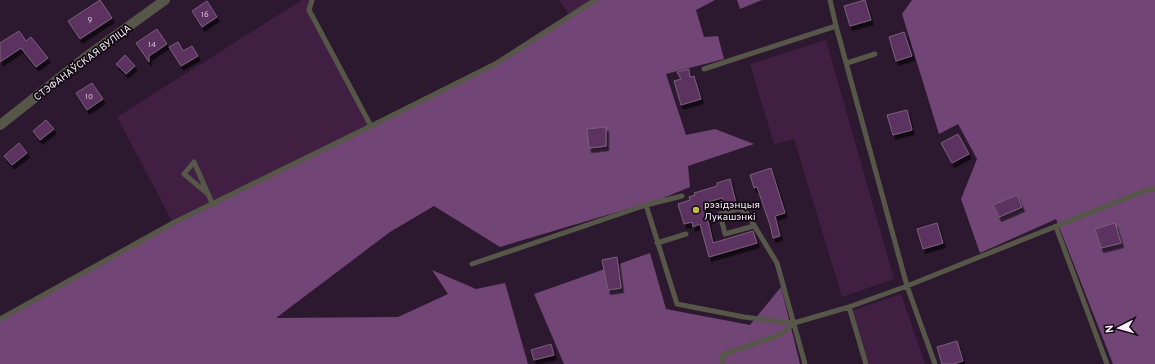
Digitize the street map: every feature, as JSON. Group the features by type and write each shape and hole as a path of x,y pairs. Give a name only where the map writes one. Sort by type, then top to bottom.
{"street":[{"name":"СТЭФАНАЎСКАЯ ВУЛІЦА","path":"0,125 86,57 165,0"}],"lane":[{"path":"312,0 309,10 371,126"},
{"path":"0,319 173,223 213,205 495,64 595,0"},
{"path":"830,0 907,286 935,364"},
{"path":"704,69 836,26"},
{"path":"847,63 875,54"},
{"path":"208,194 184,174 194,162 213,205"},
{"path":"646,205 677,304 744,317 794,323 849,307 907,286 1144,191 1155,189"},
{"path":"472,264 646,205 682,196"},
{"path":"754,226 725,234 720,214 738,209 746,212 777,263 805,364"},
{"path":"1056,227 1107,364"},
{"path":"657,243 686,234"},
{"path":"849,307 866,364"},
{"path":"723,364 722,355 782,334 794,323"}],"shaded area":[{"path":"302,0 312,0 309,10 371,126 173,223 117,117"},
{"path":"559,0 595,0 570,16"},
{"path":"595,0 715,0 696,10 704,37 718,36 724,59 666,74 686,135 715,129 754,144 688,166 690,187 661,199 500,247 434,206 390,232 276,318 398,317 448,294 432,270 476,289 505,283 528,364 0,364 0,319 173,223 495,64"},
{"path":"737,0 762,0 740,9"},
{"path":"912,0 1155,0 1155,364 1113,364 1056,219 980,253 961,199 977,159 958,124 939,134 902,14"},
{"path":"826,40 894,279 842,297 794,139 774,144 750,64"},
{"path":"650,253 666,309 750,325 781,287 800,364 564,364 534,294"},
{"path":"901,294 925,364 869,364 851,311"}],"building":[{"path":"100,0 112,18 80,39 68,21"},
{"path":"865,0 871,20 850,26 844,6"},
{"path":"207,1 217,17 202,27 192,11"},
{"path":"157,29 167,44 149,56 149,62 136,43"},
{"path":"19,31 26,41 31,37 48,58 36,67 21,48 0,62 0,43"},
{"path":"904,32 912,56 896,61 889,37"},
{"path":"178,42 183,51 192,46 198,56 181,66 169,47"},
{"path":"125,55 135,66 126,74 116,64"},
{"path":"689,69 690,77 694,76 701,99 681,105 674,81 681,79 677,72"},
{"path":"92,83 103,99 87,110 76,93"},
{"path":"907,110 912,130 893,135 887,115"},
{"path":"46,120 54,129 40,140 33,131"},
{"path":"606,127 606,146 589,148 587,129"},
{"path":"958,134 969,154 952,163 941,143"},
{"path":"19,143 27,153 12,165 4,156"},
{"path":"771,168 785,213 775,216 780,236 773,238 757,187 754,188 750,175"},
{"path":"730,179 736,203 724,207 722,198 704,203 713,243 753,231 757,243 709,257 700,224 693,227 692,222 684,224 678,204 690,200 689,197 695,195 694,193 717,186 717,183"},
{"path":"1017,195 1022,207 999,217 993,205"},
{"path":"937,223 943,243 923,249 917,229"},
{"path":"1115,223 1121,243 1101,248 1095,229"},
{"path":"617,257 621,288 608,290 602,260"},
{"path":"957,341 963,361 953,364 942,364 937,347"},
{"path":"551,344 554,355 534,360 531,350"}],"place":[{"name":"рэзідэнцыя Лукашэнкі","path":"696,210"}]}
